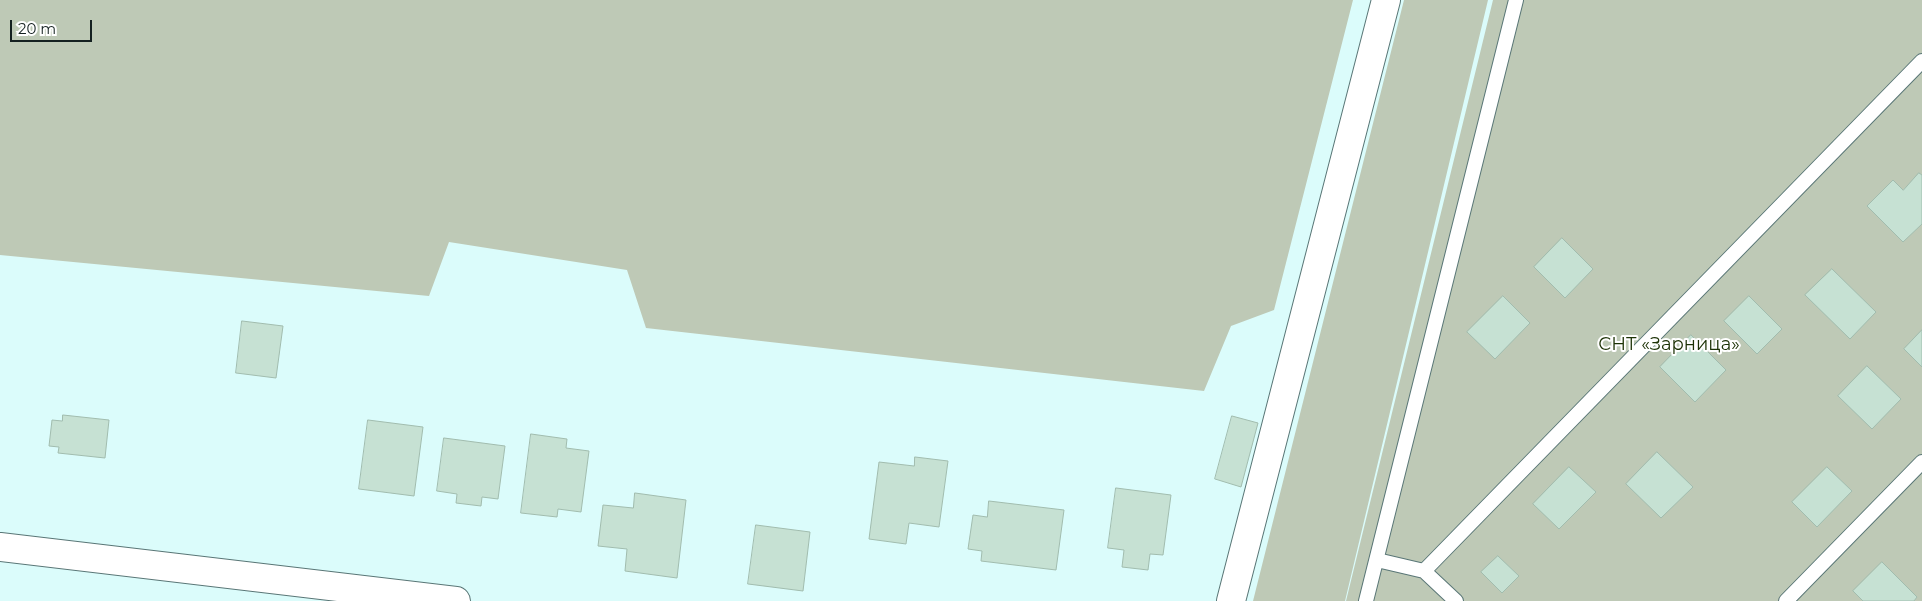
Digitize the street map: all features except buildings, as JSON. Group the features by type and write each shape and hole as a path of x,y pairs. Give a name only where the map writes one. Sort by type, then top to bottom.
{"street":[{"path":"1231,601 1386,0"},
{"path":"0,547 456,601"}],"lane":[{"path":"1366,601 1516,0"},
{"path":"1424,571 1922,61"},
{"path":"1786,601 1922,462"},
{"path":"1377,560 1424,571 1456,601"}],"green space":[{"path":"0,0 1353,0 1274,310 1231,326 1204,391 646,328 627,270 449,242 429,296 0,255"},
{"path":"1404,0 1488,0 1345,601 1253,601"},
{"name":"СНТ «Зарница»","path":"1493,0 1922,0 1922,601 1346,601"}]}
